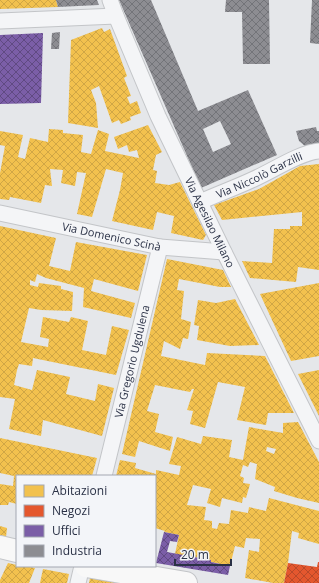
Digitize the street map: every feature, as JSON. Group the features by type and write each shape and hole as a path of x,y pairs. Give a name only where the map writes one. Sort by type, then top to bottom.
{"main road":[{"path":"0,547 16,551"},
{"path":"92,567 186,583"}],"street":[{"name":"Via Agesilao Milano","path":"110,0 158,116 224,252 319,441"},
{"path":"0,21 116,16"},
{"name":"Via Niccolò Garzilli","path":"200,202 254,179 312,151 319,151"},
{"name":"Via Domenico Scinà","path":"0,213 160,247 224,252"},
{"name":"Via Gregorio Ugdulena","path":"104,475 160,247"},
{"path":"78,583 82,567"}],"building: Abitazioni":[{"path":"0,0 56,0 58,7 0,9"},
{"path":"102,28 104,32 110,29 127,76 124,78 131,96 127,97 130,104 137,101 141,113 130,117 131,120 121,124 119,120 112,123 99,86 91,90 96,103 98,128 68,123 71,40"},
{"path":"148,125 162,152 156,155 153,170 157,171 155,183 169,185 180,182 206,235 203,240 171,233 174,216 157,212 153,230 112,221 123,173 106,169 92,217 77,214 86,173 77,172 75,186 61,183 63,170 50,169 52,186 45,185 41,203 10,197 9,200 0,199 0,173 5,146 0,145 0,131 23,135 18,157 25,159 30,138 48,142 49,129 63,130 63,133 83,135 81,152 91,154 98,130 109,134 105,151 139,158 137,150 129,152 127,145 118,149 114,137"},
{"path":"319,164 319,270 298,267 296,282 250,278 242,261 272,263 274,229 290,229 290,226 302,226 302,212 222,220 214,205 259,189 300,166"},
{"path":"0,226 56,238 49,266 70,271 76,242 147,255 138,291 94,279 91,291 135,303 131,318 83,307 84,288 46,278 37,274 35,282 30,280 30,285 38,287 39,283 61,286 61,289 73,292 72,311 29,308 21,342 48,347 49,339 40,337 43,317 69,322 71,317 88,321 82,350 106,355 112,326 129,330 116,375 33,358 32,366 19,364 17,370 14,385 32,390 37,370 70,377 66,394 95,401 98,384 114,388 102,436 43,420 41,436 9,429 15,399 0,397"},
{"path":"167,259 223,270 231,287 220,287 179,279 177,290 184,291 181,319 191,322 188,339 183,338 180,349 164,341 161,356 205,365 207,353 265,356 294,413 268,413 266,425 237,420 245,387 218,382 205,428 190,424 193,411 187,410 194,389 190,392 155,385 147,411 159,414 155,432 173,437 170,451 139,441 135,457 122,454"},
{"path":"319,283 319,356 291,361 260,294"},
{"path":"235,299 259,345 230,346 197,340 199,326 194,325 198,300 216,303"},
{"path":"319,370 319,416 298,374"},
{"path":"298,422 319,462 319,503 274,491 275,487 255,479 257,464 250,462 248,467 243,465 240,476 244,478 243,483 250,484 246,498 243,497 242,503 222,498 220,507 207,503 211,489 193,485 187,505 206,507 204,520 212,521 212,528 217,529 219,523 229,524 231,510 248,513 249,507 266,511 269,498 319,511 319,544 298,538 299,533 292,531 284,583 273,583 245,578 249,550 259,552 260,539 246,538 244,548 235,546 230,566 211,562 211,560 175,554 179,535 164,532 165,531 156,528 156,475 116,475 120,460 136,463 135,468 156,474 156,470 179,475 181,466 169,464 177,437 201,444 203,436 232,440 229,457 243,460 249,427 283,433 283,423","holes":["267,447 276,449 274,454 266,451"]},
{"path":"0,438 97,458 92,475 16,475 16,504 9,502 8,505 0,505 0,484 13,486 14,476 0,473"},
{"path":"0,526 7,528 6,537 0,535"},
{"path":"8,563 16,565 16,567 35,568 29,583 0,583"},
{"path":"43,569 69,574 67,583 40,583"},
{"path":"90,578 115,582 115,583 89,583"}],"building: Negozi":[{"path":"318,562 319,583 284,583 288,563 317,567"}],"building: Uffici":[{"path":"43,33 41,103 0,104 0,35"},
{"path":"164,532 179,535 177,542 170,541 167,552 211,560 211,562 230,566 228,575 156,563"}],"building: Industria":[{"path":"56,0 97,0 99,5 58,7"},
{"path":"119,0 151,0 198,111 248,90 277,155 201,188","holes":["220,121 231,144 213,152 203,129"]},
{"path":"226,0 269,0 270,64 243,64 242,12 225,12"},
{"path":"312,0 319,0 319,44 310,43"},
{"path":"60,32 59,49 51,49 52,33"},
{"path":"316,127 317,131 319,131 319,145 309,147 305,146 299,141 296,131"}]}
